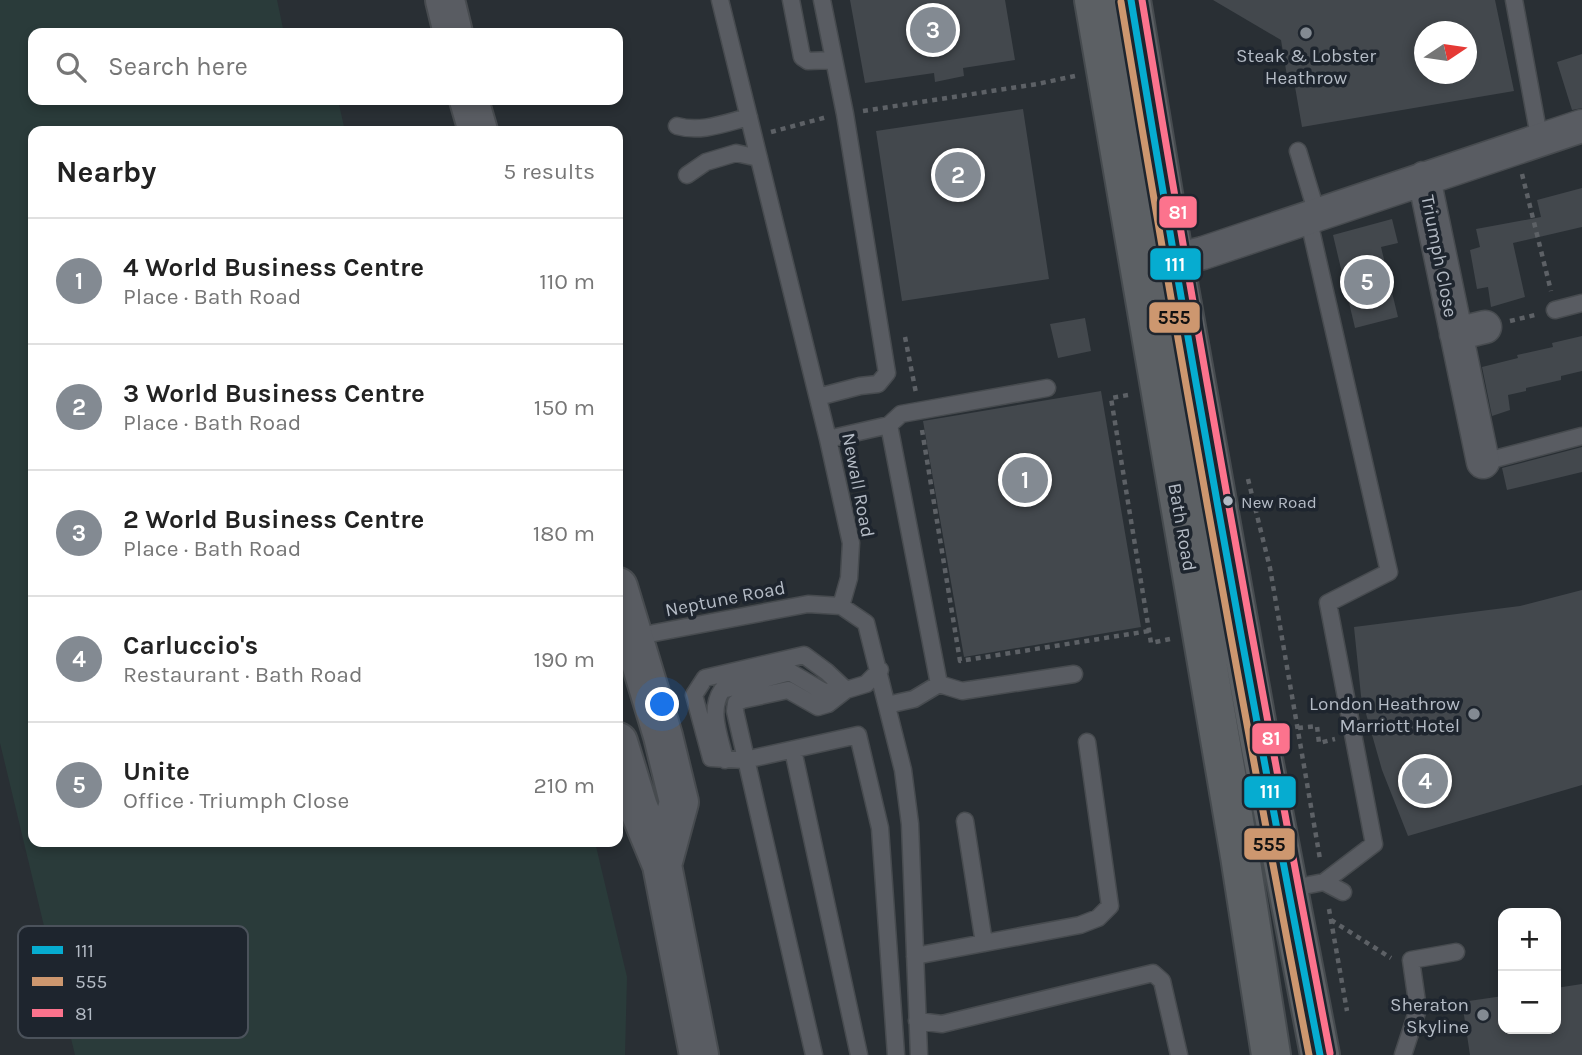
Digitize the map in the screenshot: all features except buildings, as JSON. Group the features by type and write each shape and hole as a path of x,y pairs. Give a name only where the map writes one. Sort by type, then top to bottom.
{"highway":[{"name":"Bath Road","path":"1094,0 1240,856 1271,1055"},
{"name":"Bath Road","path":"1131,0 1174,260 1306,886 1323,1050"}],"street":[{"path":"445,0 452,28"},
{"path":"470,105 477,126"},
{"path":"1174,260 1203,253 1582,126"},
{"name":"Triumph Close","path":"1424,178 1471,330 1483,462"},
{"path":"625,639 663,736 679,802 662,865"},
{"path":"623,759 638,807 662,865 699,1055"}],"lane":[{"name":"Newall Road","path":"720,0 851,542 849,578 841,606"},
{"path":"791,0 802,57 808,61 834,61"},
{"path":"818,397 878,384 887,373 845,114 822,0"},
{"path":"1514,0 1528,145"},
{"path":"677,126 690,130 708,128 749,117"},
{"path":"1298,151 1389,572 1328,603 1374,844 1306,886"},
{"path":"687,175 706,162 736,153 759,158"},
{"path":"1555,310 1582,303"},
{"path":"828,439 889,425 901,414 1047,388"},
{"path":"889,425 939,684"},
{"path":"1483,462 1582,436"},
{"name":"Neptune Road","path":"625,639 808,604 841,606"},
{"path":"841,606 866,623 880,670 903,770 910,824 919,1055"},
{"path":"846,690 804,655 705,678 694,695 711,758 726,761 745,760 858,735 880,828 896,1055"},
{"path":"726,761 714,710 716,699 722,690 790,672 824,692 846,690 866,684 880,670"},
{"path":"887,705 914,699 939,684 962,691 1074,674"},
{"path":"814,1055 735,711 736,703 742,699 788,690 818,707 828,704 846,690"},
{"path":"915,956 1080,925 1098,918 1110,906 1087,742"},
{"path":"793,750 859,1055"},
{"path":"965,821 985,943"},
{"path":"1306,886 1343,892"},
{"path":"1403,1055 1418,1009 1411,960 1456,952"},
{"path":"917,1021 942,1024 1153,973 1162,981 1179,1055"}],"path":[{"path":"754,136 845,114 1079,75"},
{"path":"1471,330 1555,310 1528,145"},
{"path":"903,326 942,540 960,661 1149,631"},
{"path":"1128,395 1111,398 1151,643 1170,639"},
{"path":"1332,920 1413,972"}],"shaded area":[{"path":"0,0 277,0 283,28 28,28 28,105 339,105 344,126 28,126 28,847 596,847 627,977 625,1055 75,1055 71,1038 248,1038 248,926 44,926 0,743"}],"transit line":[{"name":"111","path":"1131,0 1222,528 1320,1055"},
{"name":"81","path":"1142,0 1186,264 1330,1053"},
{"name":"555","path":"1121,2 1165,266 1309,1055"}],"place":[{"name":"2 World Business Centre","path":"933,30"},
{"name":"Steak & Lobster Heathrow","path":"1306,33"},
{"name":"3 World Business Centre","path":"958,175"},
{"name":"Unite","path":"1367,282"},
{"name":"4 World Business Centre","path":"1025,480"},
{"name":"New Road","path":"1228,501"},
{"name":"London Heathrow Marriott Hotel","path":"1474,714"},
{"name":"Carluccio's","path":"1425,781"},
{"name":"Sheraton Skyline","path":"1483,1015"}]}
